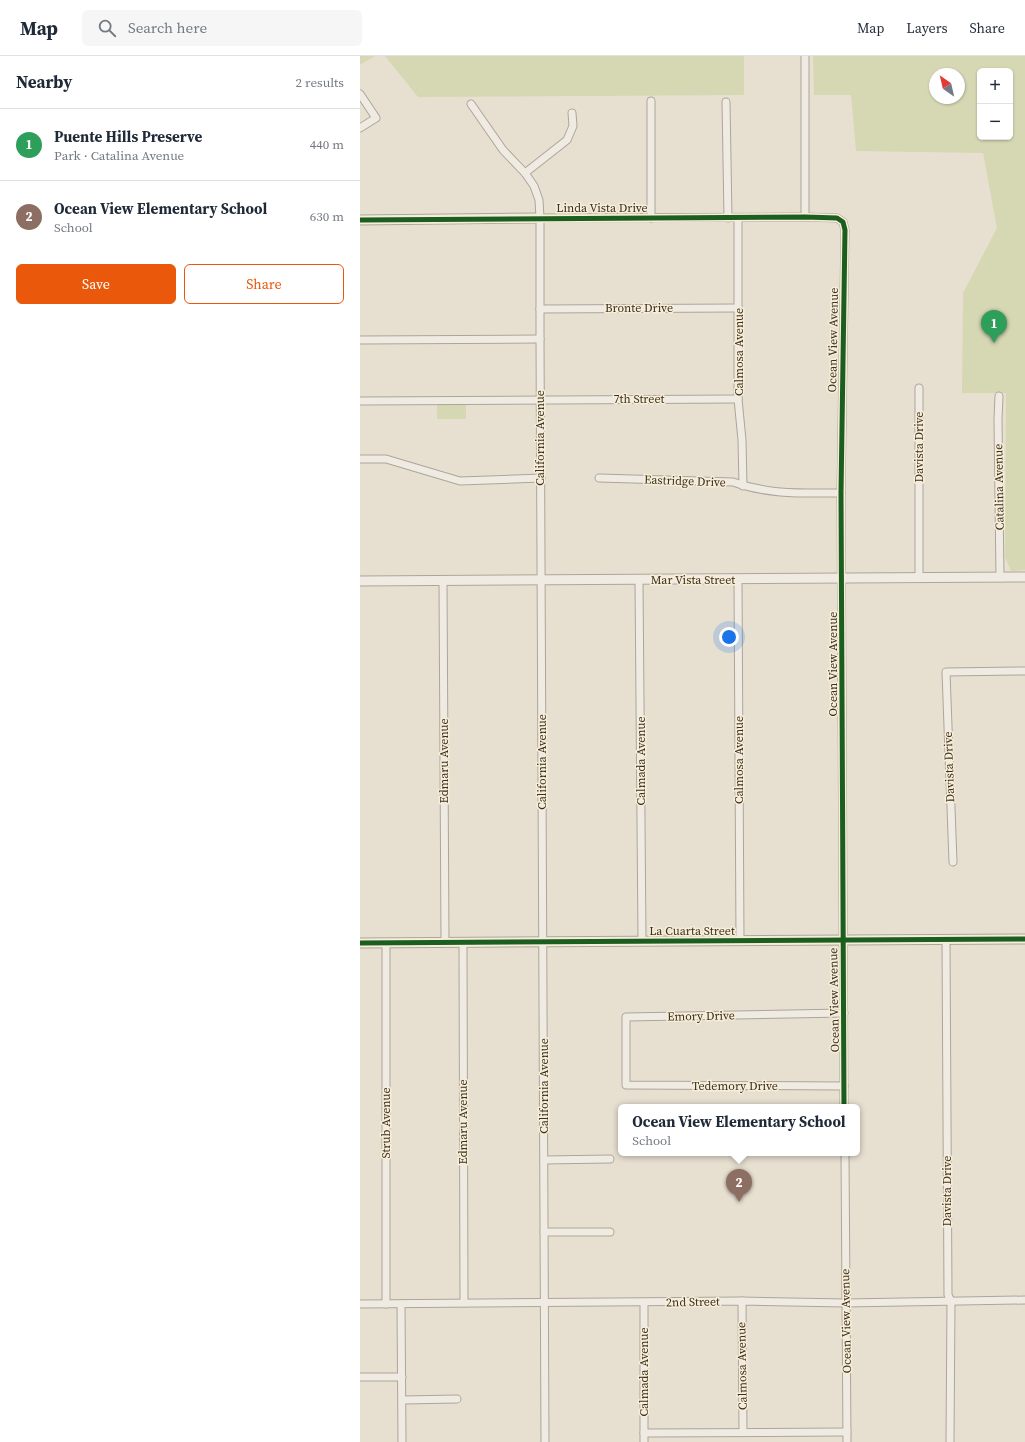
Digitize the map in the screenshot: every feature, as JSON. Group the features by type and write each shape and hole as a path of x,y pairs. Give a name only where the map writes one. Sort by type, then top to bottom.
{"street":[{"path":"805,57 805,217"},
{"path":"360,94 376,118 360,128"},
{"path":"651,101 651,218"},
{"path":"726,102 728,218"},
{"name":"California Avenue","path":"471,104 503,150 534,186 537,193 540,218 545,1442"},
{"path":"525,174 567,140 572,126 572,113"},
{"name":"Linda Vista Drive","path":"360,220 805,217 837,218 843,222"},
{"name":"Calmosa Avenue","path":"738,218 738,399 742,440 743,486"},
{"name":"Ocean View Avenue","path":"843,222 845,238 841,493 843,579 844,1104"},
{"name":"Bronte Drive","path":"540,309 738,308"},
{"path":"360,340 540,339"},
{"name":"Davista Drive","path":"919,388 919,578"},
{"name":"Catalina Avenue","path":"999,396 1000,578"},
{"name":"7th Street","path":"360,401 738,399"},
{"path":"360,459 386,459 460,481 541,478"},
{"name":"Eastridge Drive","path":"599,478 733,482 743,486 782,494 841,493"},
{"name":"Mar Vista Street","path":"360,582 1025,577"},
{"name":"Calmada Avenue","path":"639,580 642,941"},
{"name":"Calmosa Avenue","path":"738,580 740,941"},
{"name":"Edmaru Avenue","path":"443,581 445,942"},
{"name":"Davista Drive","path":"953,862 946,672 1025,671"},
{"name":"La Cuarta Street","path":"360,943 1025,939"},
{"name":"Davista Drive","path":"946,940 948,1295 951,1301 950,1442"},
{"name":"Edmaru Avenue","path":"463,942 464,1303"},
{"name":"Strub Avenue","path":"386,943 386,1304"},
{"name":"Emory Drive","path":"626,1085 626,1017 844,1014"},
{"name":"Tedemory Drive","path":"626,1085 844,1086"},
{"name":"Ocean View Avenue","path":"845,1156 847,1442"},
{"path":"544,1160 610,1159"},
{"path":"544,1232 610,1232"},
{"name":"2nd Street","path":"360,1304 544,1302 644,1303 742,1301 846,1303 1025,1300"},
{"name":"Calmosa Avenue","path":"742,1301 743,1432"},
{"name":"Calmada Avenue","path":"644,1303 644,1442"},
{"path":"401,1304 403,1400 402,1442"},
{"path":"360,1376 402,1376"},
{"path":"403,1400 457,1399"},
{"path":"644,1433 847,1432"}],"green space":[{"path":"360,56 375,56 360,65"},
{"path":"385,56 744,56 744,95 418,97"},
{"path":"813,56 1025,56 1025,570 1011,571 1005,557 1006,393 962,393 963,293 997,228 983,153 856,151 851,95 814,95"},
{"path":"437,404 466,404 466,419 437,419"}],"cycle path":[{"path":"360,220 805,217 837,218 843,222 845,230 841,493 844,1104"},
{"path":"360,943 1025,939"}],"place":[{"name":"Puente Hills Preserve","path":"994,343"},
{"name":"Ocean View Elementary School","path":"739,1202"}]}
